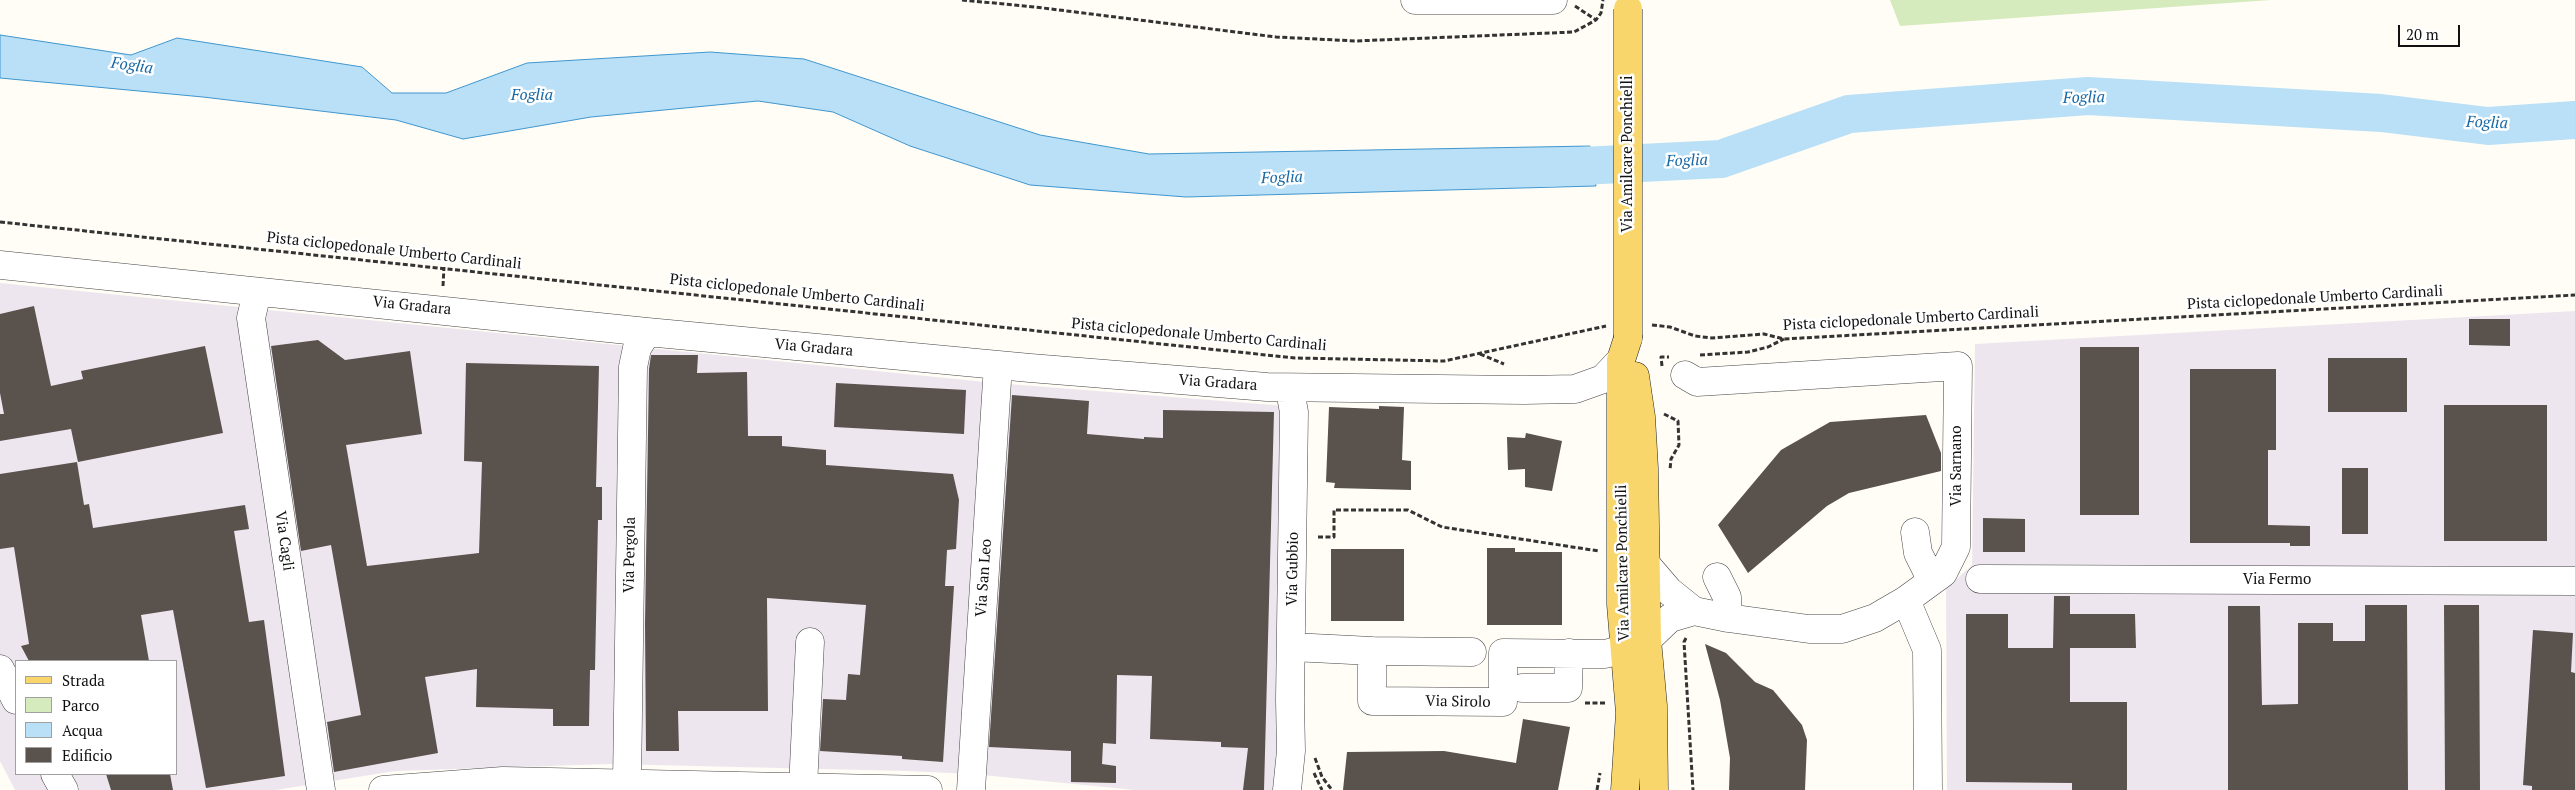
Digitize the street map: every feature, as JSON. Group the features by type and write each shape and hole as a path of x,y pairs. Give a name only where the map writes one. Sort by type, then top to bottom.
{"main road":[{"name":"Via Amilcare Ponchielli","path":"1629,4 1627,337 1620,558 1636,644 1653,706 1654,790"},
{"name":"Via Amilcare Ponchielli","path":"1625,790 1636,644 1645,563 1644,468 1641,417 1627,337"}],"street":[{"path":"1430,1 1563,2"},
{"name":"Via Gradara","path":"0,266 647,332 998,365 1286,388 1574,389 1603,379 1627,337"},
{"name":"Via Cagli","path":"256,292 251,318 321,790"},
{"name":"Via Pergola","path":"627,782 633,367 637,348 647,332"},
{"name":"Via San Leo","path":"971,790 998,365"},
{"name":"Via Sarnano","path":"1636,644 1670,618 1694,623 1728,618 1809,630 1842,629 1875,618 1906,600 1943,572 1956,547 1958,366 1697,382 1685,375"},
{"name":"Via Gubbio","path":"1286,388 1291,396 1294,412 1291,752 1287,790"},
{"path":"1915,532 1918,553 1932,581"},
{"name":"Via Sarnano","path":"1645,563 1694,623"},
{"path":"1717,577 1727,597 1728,618"},
{"name":"Via Fermo","path":"1980,580 2575,582"},
{"path":"1906,600 1927,650 1928,790"},
{"path":"803,787 810,642"},
{"name":"Via Sirolo","path":"1372,651 1372,701 1503,702 1503,653 1604,654 1636,644"},
{"path":"1292,647 1372,651 1472,652"},
{"path":"1522,688 1568,688 1569,653"},
{"path":"0,669 15,698"},
{"name":"Via Gubbio","path":"1291,752 1307,790"},
{"path":"56,775 64,790"},
{"path":"384,790 466,782 627,782 707,787 913,790"}],"path":[{"path":"962,0 1045,8 1276,37 1355,41 1574,32 1596,20 1601,13 1603,0"},
{"path":"1563,2 1596,20"},
{"name":"Pista ciclopedonale Umberto Cardinali","path":"0,222 444,267 1295,358 1444,361 1480,353 1627,337 1670,327 1695,336 1712,338 1764,334 1784,338 2575,295"},
{"path":"444,267 442,284 445,291"},
{"path":"1480,353 1483,357 1506,365"},
{"path":"1662,404 1663,413 1678,421 1679,445 1671,458 1668,477"},
{"path":"1318,537 1334,537 1334,510 1408,510 1442,527 1604,552"},
{"path":"1692,790 1684,642 1694,623"}],"shaded area":[{"path":"0,283 996,383 1286,406 1278,752 1275,790 1135,790 972,774 610,764 395,771 276,790 15,790 0,761"},
{"path":"2575,311 2575,790 1947,790 1946,589 1972,565 1975,344"}],"green space":[{"path":"1890,0 2271,0 1900,26"}],"water":[{"name":"Foglia","path":"0,35 131,55 177,38 362,67 392,93 446,93 527,63 710,52 804,59 1040,135 1149,154 1590,146 1596,186 1186,197 1030,185 910,146 833,112 758,101 591,117 463,139 396,120 203,97 0,78"}],"building":[{"path":"34,306 51,386 83,379 81,371 205,346 223,433 78,462 71,429 0,441 0,414 4,414 0,393 0,314"},
{"path":"2469,319 2510,319 2510,346 2469,345"},
{"path":"318,340 345,360 410,351 422,434 346,445 367,566 479,553 482,462 464,461 466,363 599,366 596,487 602,487 602,520 598,520 595,670 590,670 589,726 553,726 553,709 476,707 477,669 425,677 438,753 334,772 327,722 361,715 331,545 301,551 271,346"},
{"path":"2080,347 2139,347 2139,515 2080,515"},
{"path":"651,355 698,355 697,373 747,372 748,436 782,436 782,446 826,450 826,465 953,474 959,500 956,549 947,550 945,586 954,586 943,762 902,759 902,756 820,751 823,699 846,700 848,674 860,675 866,605 767,598 768,711 678,711 679,751 646,751 645,624 649,369"},
{"path":"2328,358 2407,358 2407,412 2328,412"},
{"path":"2190,369 2276,369 2276,450 2268,450 2268,525 2310,526 2310,546 2290,546 2290,543 2190,543"},
{"path":"836,383 966,390 964,434 834,427"},
{"path":"1012,395 1089,401 1087,434 1144,439 1144,437 1163,438 1163,410 1274,412 1264,790 1243,790 1248,748 1221,747 1221,742 1150,739 1152,676 1117,675 1116,744 1103,743 1102,764 1116,766 1116,783 1071,782 1071,751 989,747"},
{"path":"2444,405 2547,405 2547,541 2444,541"},
{"path":"1379,406 1404,407 1402,460 1411,461 1411,490 1334,488 1335,483 1326,482 1329,407 1379,409"},
{"path":"1926,415 1941,453 1941,471 1849,493 1827,506 1748,573 1718,525 1781,450 1830,422"},
{"path":"1526,433 1562,441 1552,491 1525,487 1525,469 1508,470 1507,437 1525,438"},
{"path":"77,462 84,505 89,504 93,528 245,505 249,529 234,531 249,622 264,620 285,776 206,788 173,610 141,615 149,660 28,660 21,646 29,644 14,547 0,549 0,474"},
{"path":"2342,468 2368,468 2368,534 2342,534"},
{"path":"1983,518 2025,519 2025,552 1983,552"},
{"path":"1487,548 1515,548 1515,552 1562,552 1562,625 1487,625"},
{"path":"1331,549 1404,549 1404,621 1331,621"},
{"path":"2054,596 2070,596 2070,614 2135,614 2136,648 2070,648 2070,702 2127,702 2127,790 2072,790 2072,783 1966,782 1966,614 2008,614 2008,648 2053,648"},
{"path":"2365,605 2407,605 2408,790 2228,790 2228,606 2260,606 2262,705 2298,704 2298,623 2333,623 2333,641 2365,641"},
{"path":"2444,605 2479,605 2480,790 2445,790"},
{"path":"2533,630 2573,633 2571,672 2575,673 2575,790 2532,790 2532,786 2523,785"},
{"path":"1705,644 1726,653 1755,682 1773,690 1802,725 1807,740 1805,790 1729,790 1730,758 1720,700"},
{"path":"1523,719 1570,727 1558,790 1343,790 1347,752 1444,751 1516,763"},
{"path":"106,775 170,775 173,790 111,790"}],"waterway":[{"name":"Foglia","path":"1542,168 1721,159 1849,114 2088,96 2381,113 2488,126 2575,120"}]}
